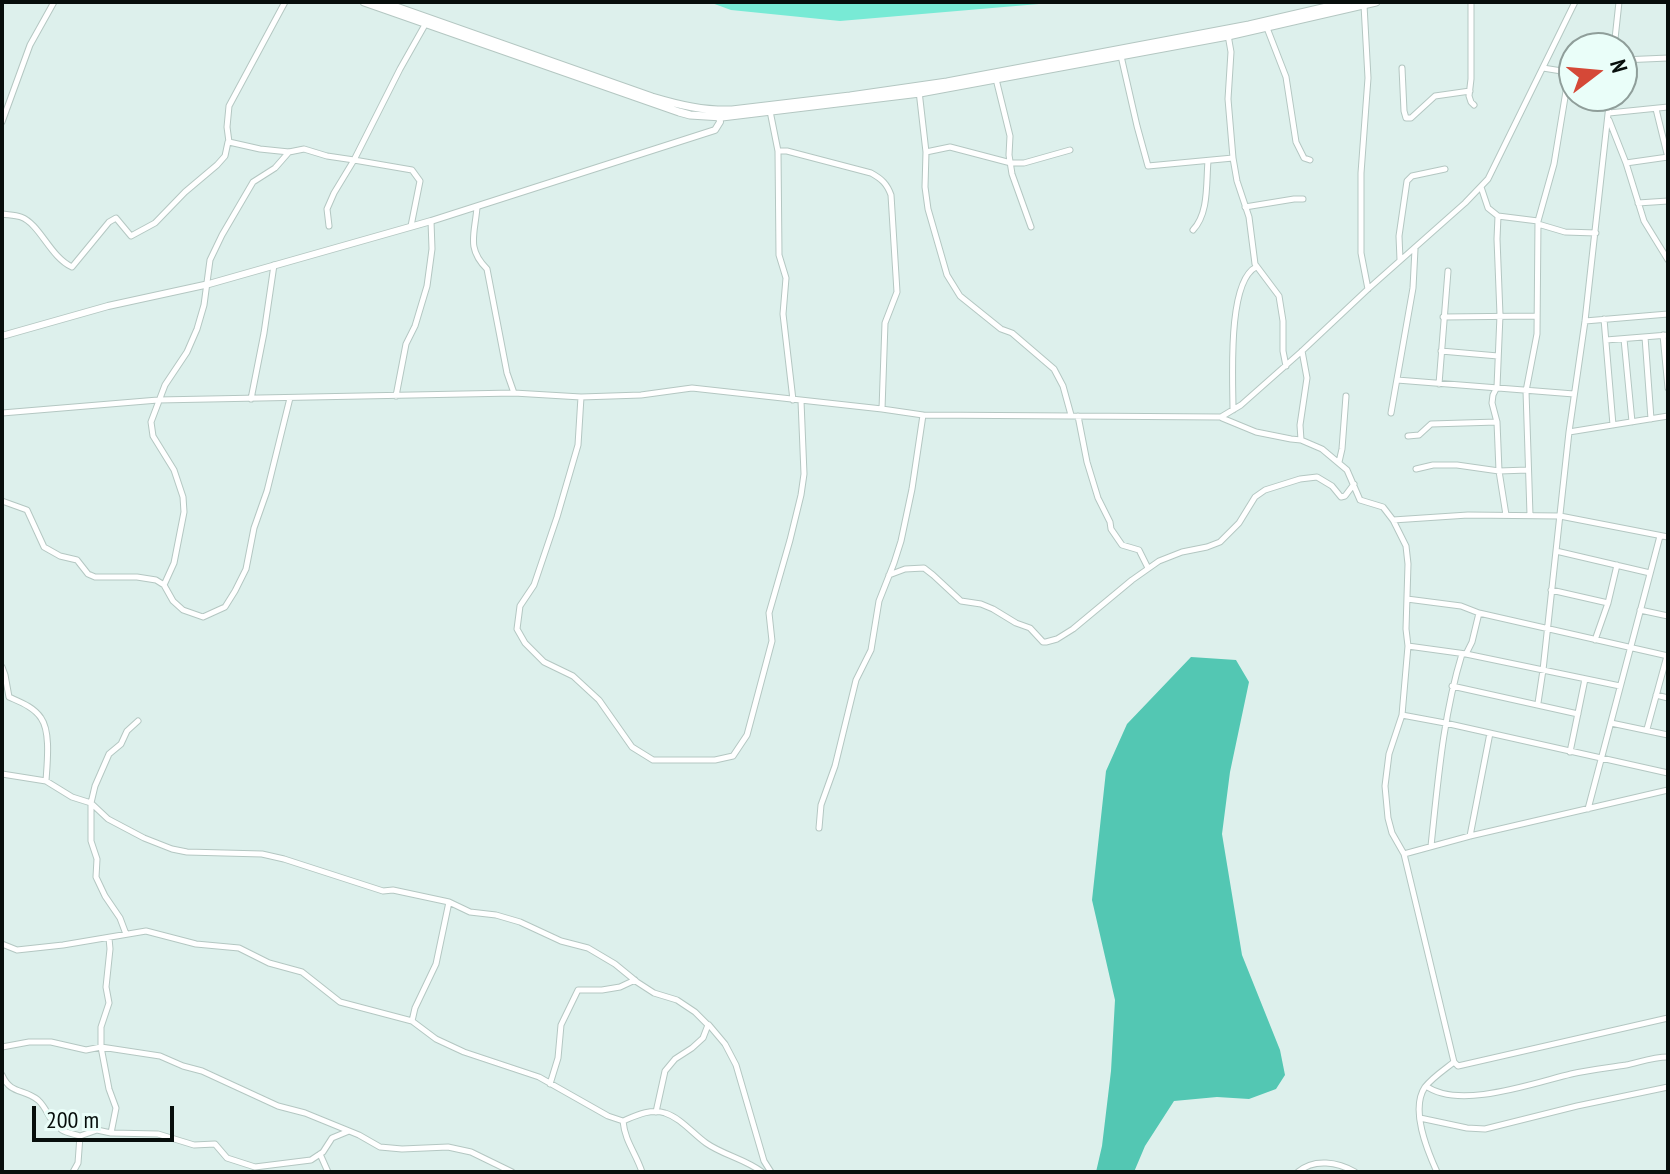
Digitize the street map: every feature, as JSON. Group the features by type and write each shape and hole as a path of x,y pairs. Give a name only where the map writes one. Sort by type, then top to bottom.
{"main road":[{"path":"364,2 690,115 996,79 1121,56 1348,2"},
{"path":"382,2 652,97 719,114"},
{"path":"919,89 1228,32 1267,28 1376,2"}],"street":[{"path":"2,122 30,45 54,2"},
{"path":"2,214 24,218 72,267 109,222 116,218 131,236 155,223 225,156 229,142 229,106 285,2"},
{"path":"1471,2 1470,99 1474,105"},
{"path":"1221,417 1286,366 1481,186 1493,170 1575,2"},
{"path":"1616,32 1619,2"},
{"path":"1364,5 1368,78 1361,173 1361,253 1368,289"},
{"path":"329,226 327,209 334,193 426,23"},
{"path":"1267,28 1286,77 1296,142 1304,158 1310,160"},
{"path":"1228,32 1231,52 1228,99 1233,158 1256,267 1279,296 1286,366"},
{"path":"1121,56 1147,165 1233,158"},
{"path":"1638,59 1668,58"},
{"path":"1402,68 1406,118 1411,118 1435,96 1470,91"},
{"path":"1543,68 1558,71"},
{"path":"996,79 1010,136 1012,174 1031,227"},
{"path":"919,89 928,209 947,275 960,296 1001,329 1012,333 1054,369 1074,416 1092,480 1111,529 1122,545 1139,550 1148,568"},
{"path":"1609,116 1668,107"},
{"path":"770,108 778,151 779,255 786,278 783,314 793,400"},
{"path":"1626,163 1668,157 1656,108"},
{"path":"1530,515 1526,391 1537,334 1538,223 1564,112"},
{"path":"1538,703 1609,112"},
{"path":"2,336 108,306 205,285 477,207 715,130 720,122 719,114"},
{"path":"1609,116 1644,221 1668,260"},
{"path":"229,142 289,152 304,149 327,156 412,170 420,181 411,226"},
{"path":"926,152 950,147 1011,163 1024,163 1070,150"},
{"path":"778,151 871,173 888,186 897,292 885,323 882,409"},
{"path":"164,585 174,563 184,512 183,497 174,470 153,436 151,422 158,400 197,329 204,305 210,260 222,235 253,182 275,168 289,152"},
{"path":"1193,230 1203,213 1208,161"},
{"path":"1400,261 1399,236 1407,181 1412,176 1445,169"},
{"path":"1481,186 1488,208 1498,216 1538,223 1565,232 1596,233"},
{"path":"1245,207 1303,199"},
{"path":"1638,203 1668,201"},
{"path":"477,207 472,246 478,260 487,269 507,373 514,393"},
{"path":"1498,216 1500,315 1497,387 1492,403 1497,422 1499,471 1506,515"},
{"path":"396,396 406,344 427,286 432,249 431,221"},
{"path":"1657,243 1668,242"},
{"path":"1391,413 1413,288 1415,248"},
{"path":"251,399 274,265"},
{"path":"1233,410 1232,334 1243,281 1256,267"},
{"path":"1439,384 1448,271"},
{"path":"1585,321 1668,314"},
{"path":"1443,317 1536,316"},
{"path":"1604,319 1613,425"},
{"path":"1606,340 1665,335 1668,388"},
{"path":"1645,337 1651,419"},
{"path":"1624,339 1632,422"},
{"path":"1301,440 1300,425 1307,378 1302,351"},
{"path":"1441,351 1498,356"},
{"path":"1397,380 1574,394"},
{"path":"2,413 158,400 514,393 581,397 641,395 692,388 923,415 1221,417 1256,432 1301,440 1322,449 1347,470 1360,500 1383,507 1406,546 1408,646 1402,715 1386,766 1385,796 1392,833 1404,854 1454,1062 1458,1066 1668,1018"},
{"path":"1339,462 1346,396"},
{"path":"581,397 578,445 534,585 520,606 517,629 525,643 544,662 573,676 599,700 632,747 653,760 683,761 733,756 747,735 772,641 769,613 801,495 804,474 801,401"},
{"path":"2,501 27,510 44,547 60,556 77,560 88,574 156,580 164,585 173,601 183,610 203,617 225,607 246,569 254,528 267,491 290,398"},
{"path":"819,828 821,805 835,766 856,680 871,650 879,601 901,541 923,415"},
{"path":"1569,432 1668,416"},
{"path":"1408,436 1419,435 1431,424 1497,422"},
{"path":"1416,469 1457,465 1499,471 1528,470"},
{"path":"889,575 905,569 924,568 961,601 993,609 1030,628 1046,642 1073,629 1148,568 1174,555 1220,542 1239,523 1255,497 1272,487 1317,477 1342,497 1354,484"},
{"path":"1393,520 1560,516 1668,537"},
{"path":"1588,809 1660,536"},
{"path":"1556,551 1650,573"},
{"path":"1595,640 1617,565"},
{"path":"1551,590 1608,603"},
{"path":"1407,599 1461,606 1479,613 1668,656 1647,729"},
{"path":"1640,610 1668,616"},
{"path":"1431,846 1452,686 1472,642 1479,613"},
{"path":"1408,646 1464,654 1620,686"},
{"path":"2,667 9,697 29,706 42,719 47,740 46,781"},
{"path":"1570,752 1585,679"},
{"path":"1452,686 1578,714"},
{"path":"1656,695 1668,698"},
{"path":"1402,715 1668,773"},
{"path":"126,934 96,877 97,859 91,841 91,803 109,754 121,744 127,731 138,721"},
{"path":"1611,723 1668,735"},
{"path":"1470,836 1490,733"},
{"path":"2,774 46,781 72,797 91,803 108,819 172,849 262,854 284,859 383,891 393,890 449,902 470,912 520,922 561,941 588,948 654,993 677,1000 695,1012 725,1044 736,1065 764,1161 771,1172"},
{"path":"1404,854 1668,790"},
{"path":"412,1021 436,964 449,902"},
{"path":"2,944 17,950 146,931 196,944 239,948 269,963 302,972 340,1002 412,1021 436,1039 464,1052 539,1077 608,1116 623,1121 643,1112 665,1113 708,1145 762,1172"},
{"path":"109,938 106,987 109,1003 101,1027 101,1047 116,1108 111,1133"},
{"path":"550,1084 558,1058 561,1025 578,990 620,987 635,980"},
{"path":"656,1112 665,1071 675,1059 703,1038 708,1025"},
{"path":"2,1047 45,1042 86,1050 101,1047 160,1056 202,1071 278,1106 349,1131 380,1147 448,1147 471,1152 512,1172"},
{"path":"1426,1086 1446,1095 1485,1094 1588,1070 1668,1057"},
{"path":"1437,1172 1428,1151 1419,1103 1426,1086 1454,1062"},
{"path":"2,1075 14,1090 26,1093 45,1107 50,1120 65,1132 80,1136 97,1130 158,1134 194,1145 215,1144 227,1158 255,1167 311,1160 332,1138 349,1131"},
{"path":"1420,1118 1467,1128 1491,1129 1577,1106 1668,1087"},
{"path":"623,1121 625,1137 642,1172"},
{"path":"73,1172 78,1163 80,1136"},
{"path":"320,1154 328,1172"},
{"path":"1298,1172 1308,1165 1330,1163 1355,1172"}],"shaded area":[{"path":"709,2 1047,2 840,21 731,10"},
{"path":"1191,657 1236,660 1249,682 1230,772 1222,834 1242,955 1280,1050 1285,1075 1276,1089 1249,1099 1217,1097 1174,1101 1145,1146 1134,1172 1096,1172 1111,1071 1115,1000 1092,900 1106,771 1127,724"}]}
